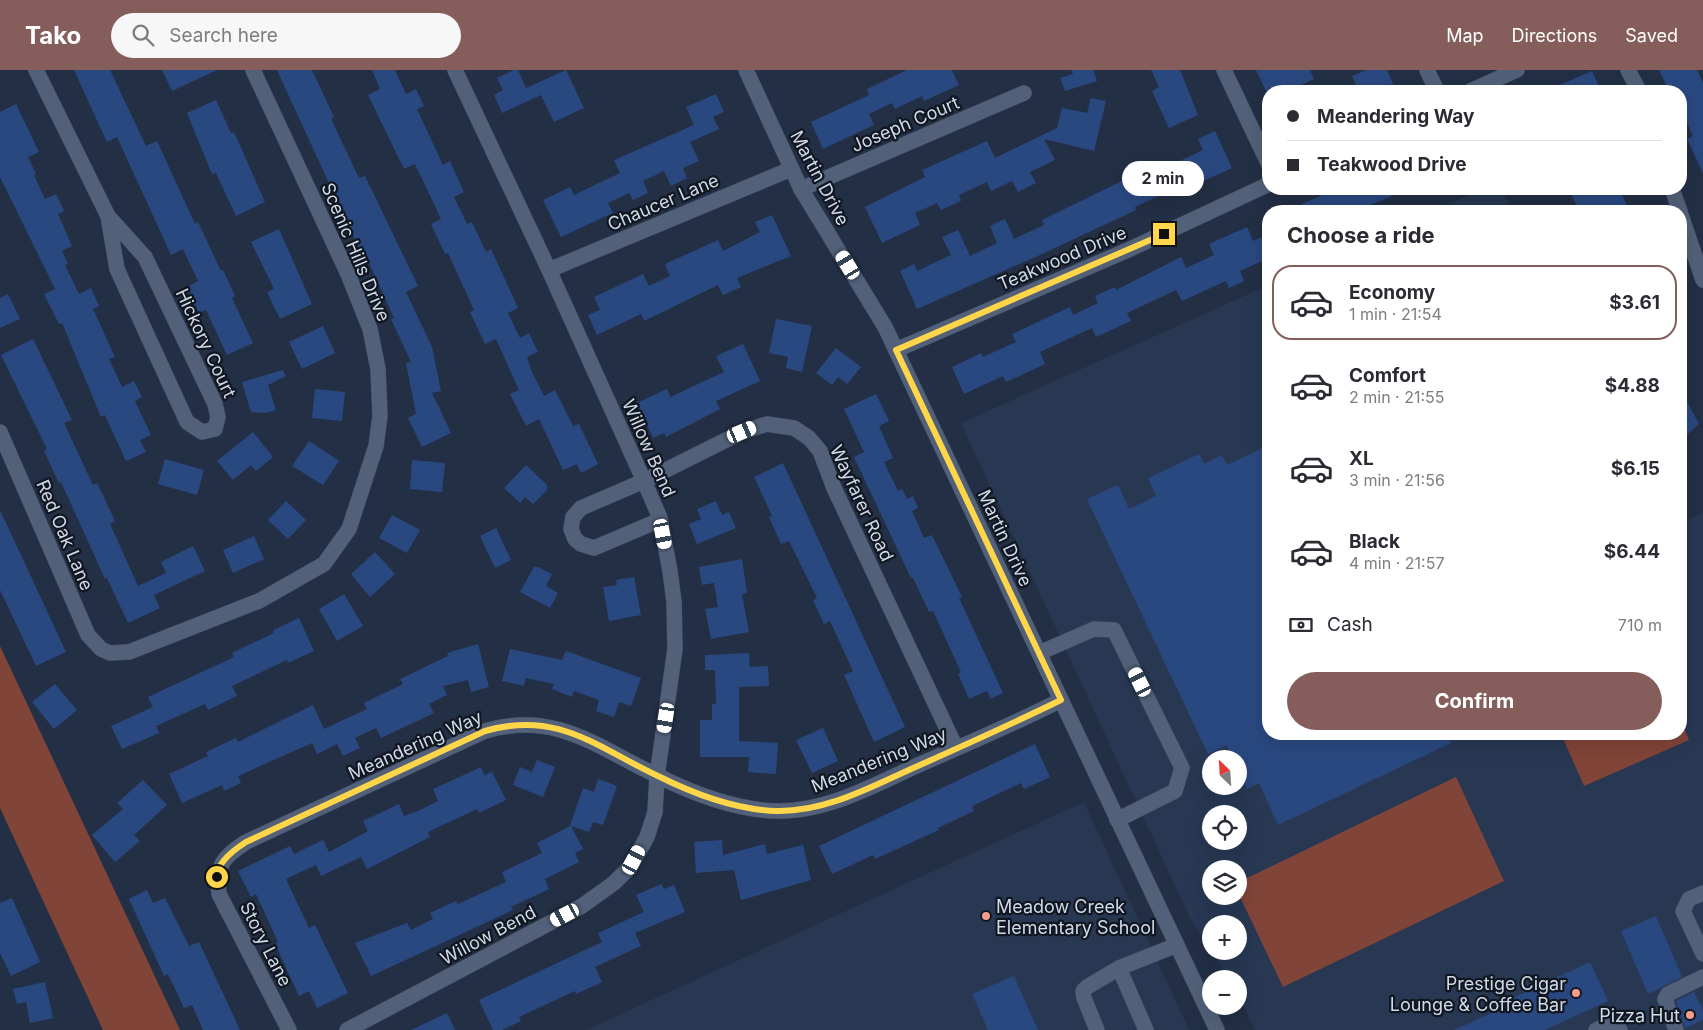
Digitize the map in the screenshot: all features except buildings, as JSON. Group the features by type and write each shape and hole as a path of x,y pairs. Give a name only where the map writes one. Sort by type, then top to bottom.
{"street":[{"name":"Hickory Court","path":"36,70 108,216 145,257 215,404 218,417 215,429 202,432 187,422 117,270 108,216"},
{"name":"Scenic Hills Drive","path":"101,649 110,653 129,652 154,643 258,601 324,564 349,529 362,482 376,446 380,416 379,379 370,329 348,274 253,70"},
{"name":"Willow Bend","path":"347,1030 378,1023 582,906 614,883 634,860 647,837 655,812 658,776 672,680 676,632 672,586 660,520 549,270 455,70"},
{"name":"Martin Drive","path":"746,70 801,189 885,326 1217,1030"},
{"path":"1224,70 1262,150"},
{"path":"1428,70 1434,85"},
{"path":"1483,85 1517,70"},
{"path":"1628,70 1636,85"},
{"name":"Joseph Court","path":"801,189 1024,93"},
{"name":"Chaucer Lane","path":"549,270 791,168"},
{"name":"Teakwood Drive","path":"896,350 1128,250 1262,187"},
{"path":"1687,233 1703,280"},
{"name":"Wayfarer Road","path":"660,520 594,548 581,544 573,535 571,523 581,508 644,481 757,425 785,425 809,438 820,451 832,484 956,748"},
{"name":"Red Oak Lane","path":"0,432 88,636 101,649"},
{"path":"1039,653 1094,629 1114,630 1182,768 1175,792 1117,820"},
{"name":"Meandering Way","path":"217,872 225,860 246,842 485,731 508,726 547,726 578,734 688,790 749,808 790,811 833,802 1014,724 1061,700"},
{"name":"Story Lane","path":"217,872 219,894 289,1030"},
{"path":"1703,893 1689,899 1683,911 1703,954"},
{"path":"1097,1030 1084,998 1083,991 1086,987 1119,968 1177,945"},
{"path":"1119,968 1146,1030"},
{"path":"1676,1030 1666,999 1668,994 1703,978"},
{"path":"1596,1030 1609,1024 1620,1030"}],"shaded area":[{"path":"1469,195 1505,195 1509,205 1447,205"},
{"path":"1262,288 1262,740 1687,740 1687,520 1703,513 1703,1030 1255,1030 1247,1012 1247,970 1223,970 1217,960 1247,960 1247,915 1202,915 1202,937 1191,920 961,423"},
{"path":"0,646 180,1030 103,1030 0,808"},
{"path":"1687,735 1689,740 1584,786 1564,740 1687,740"},
{"path":"1456,777 1504,881 1283,987 1244,905 1247,905 1247,878"},
{"name":"Meadow Creek Elementary School","path":"1084,802 1189,1030 586,1030"}],"place":[{"name":"Meadow Creek Elementary School","path":"986,916"},
{"name":"Prestige Cigar Lounge & Coffee Bar","path":"1576,993"},
{"name":"Pizza Hut","path":"1690,1015"}],"route":[{"path":"217,877 217,872 225,860 246,842 485,731 508,726 531,724 578,734 688,790 757,810 790,811 833,802 856,793 1014,724 1061,700 896,350 1164,234"}]}
